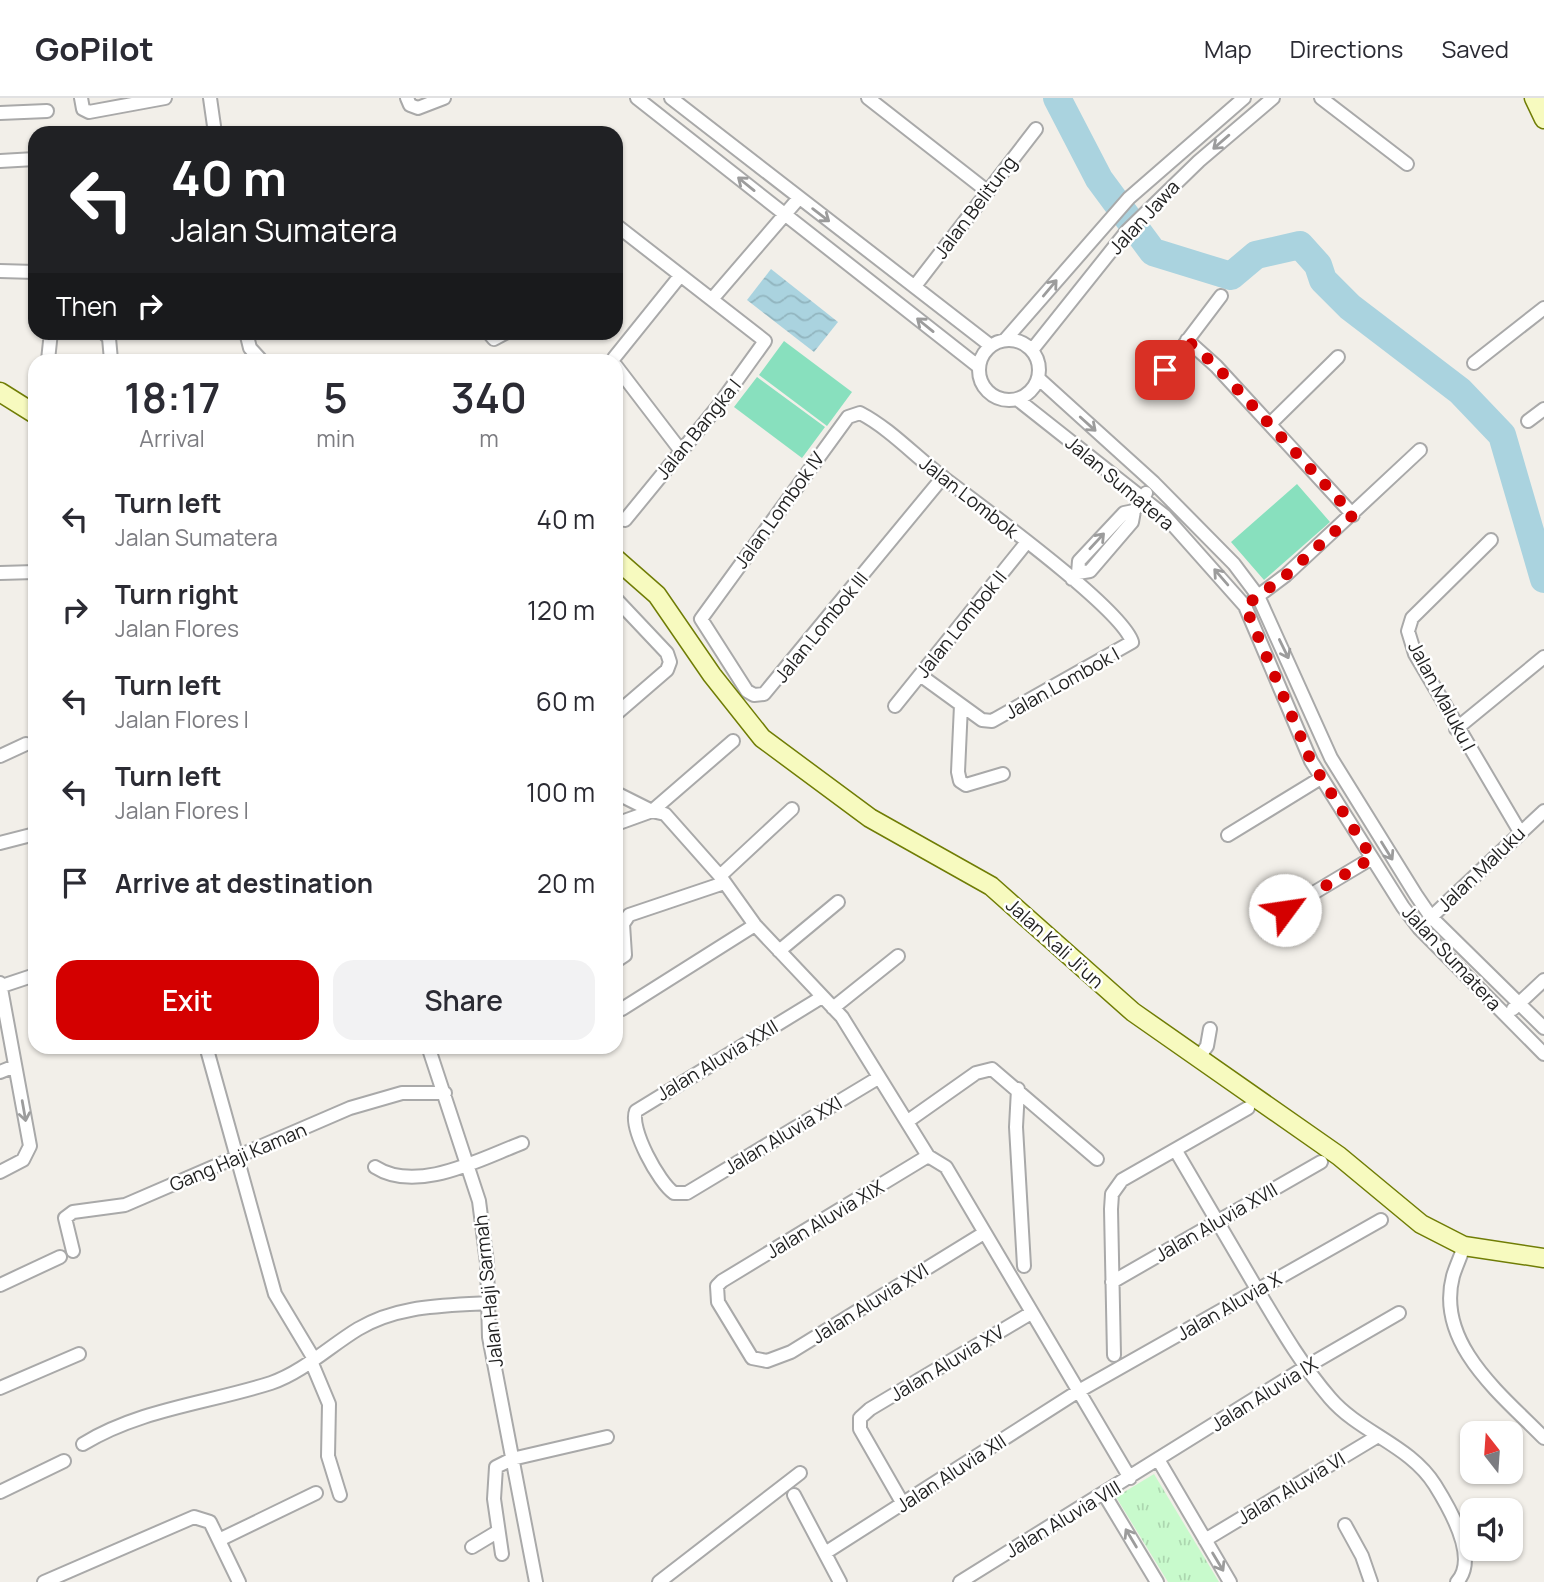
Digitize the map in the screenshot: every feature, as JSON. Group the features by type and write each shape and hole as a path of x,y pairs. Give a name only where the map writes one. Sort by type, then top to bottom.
{"street":[{"path":"81,98 84,110 89,111 165,98"},
{"path":"210,98 214,126"},
{"path":"407,98 410,105 418,108 444,98"},
{"path":"637,98 979,367 986,390 1000,399 1017,399 1030,391 1038,378 1038,363 1032,350 1020,342 1005,340 991,346 979,367"},
{"path":"671,98 991,346"},
{"path":"868,98 987,191"},
{"name":"Jalan Jawa","path":"1005,340 1112,215 1139,188 1244,98"},
{"name":"Jalan Jawa","path":"1032,350 1127,231 1273,98"},
{"path":"1321,98 1407,164"},
{"path":"1534,98 1544,118"},
{"path":"0,113 47,111"},
{"name":"Jalan Belitung","path":"915,286 1036,129"},
{"path":"0,161 28,159"},
{"path":"1139,188 1152,206"},
{"path":"623,235 713,298 799,198"},
{"path":"0,271 28,272"},
{"path":"617,354 680,276"},
{"path":"1165,370 1221,296"},
{"name":"Jalan Bangka I","path":"625,520 763,345 763,337 713,298"},
{"path":"1474,363 1544,308"},
{"path":"1187,340 1216,366 1353,515"},
{"path":"1270,424 1338,357"},
{"path":"623,376 681,451"},
{"name":"Jalan Sumatera","path":"1038,378 1154,483 1234,564 1258,596 1331,758 1431,917 1544,1028"},
{"path":"0,392 28,410"},
{"name":"Jalan Sumatera","path":"1017,399 1165,516 1245,606 1321,778 1372,858 1419,928 1544,1054"},
{"path":"1528,421 1544,410"},
{"name":"Jalan Lombok IV","path":"701,620 848,417 857,412 865,416"},
{"name":"Jalan Lombok","path":"865,416 1075,576 1117,620 1132,642"},
{"path":"1245,606 1353,515 1420,450"},
{"name":"Jalan Lombok III","path":"701,620 747,691 754,695 764,695 943,477"},
{"path":"1075,576 1079,561 1124,513 1134,511 1154,483"},
{"name":"Jalan Maluku I","path":"1491,540 1412,618 1408,627 1415,654 1456,729 1520,832"},
{"name":"Jalan Lombok II","path":"895,706 1027,542"},
{"name":"Jalan Kali Ji'un","path":"623,565 657,595 712,676 762,738 870,818 991,886 1133,1012 1339,1156 1421,1224 1464,1246 1544,1258"},
{"path":"0,573 28,572"},
{"path":"623,606 667,653 670,662 667,670 623,709"},
{"name":"Jalan Lombok I","path":"920,675 982,720 998,719 1132,642"},
{"path":"1456,729 1544,657"},
{"path":"961,705 958,772 960,781 966,785 1003,774"},
{"path":"623,821 652,811 733,741"},
{"path":"0,756 26,744"},
{"path":"1228,835 1321,778"},
{"path":"623,796 652,811 665,814 722,880 755,925 834,1008 928,1156 946,1167 1130,1478"},
{"path":"623,956 623,924 629,915 722,880 792,810"},
{"name":"Jalan Maluku","path":"1419,928 1544,811"},
{"path":"0,843 28,836"},
{"path":"1285,910 1372,858"},
{"path":"779,951 838,902"},
{"path":"623,1008 755,925"},
{"path":"834,1008 898,956"},
{"path":"0,1172 23,1160 30,1146 1,984 28,977"},
{"path":"1505,1016 1544,980"},
{"name":"Jalan Aluvia XXII","path":"687,1193 674,1193 668,1189 638,1136 634,1118 643,1105 822,997"},
{"path":"1199,1057 1207,1046 1210,1029"},
{"path":"208,1054 275,1294 313,1360 329,1404 328,1456 340,1495"},
{"name":"Jalan Haji Sarmah","path":"431,1054 445,1093 484,1229 489,1337 536,1582"},
{"path":"0,1072 15,1066"},
{"path":"908,1121 976,1073 987,1069 1018,1089 1097,1159"},
{"name":"Jalan Aluvia XXI","path":"687,1193 878,1078"},
{"path":"1018,1089 1016,1127 1024,1266"},
{"name":"Gang Haji Kaman","path":"73,1251 65,1218 72,1212 125,1205 369,1102 402,1093 445,1093"},
{"path":"1114,1354 1111,1209 1115,1189 1122,1180 1176,1152 1248,1108"},
{"path":"375,1167 388,1175 417,1176 454,1170 522,1143"},
{"path":"1176,1152 1304,1368 1338,1408 1415,1460 1434,1483 1451,1514 1465,1556 1463,1575 1457,1582"},
{"name":"Jalan Aluvia XIX","path":"752,1358 718,1302 717,1286 928,1156"},
{"name":"Jalan Aluvia XVII","path":"1112,1282 1321,1162"},
{"name":"Jalan Aluvia X","path":"1077,1392 1381,1220"},
{"name":"Jalan Aluvia XVI","path":"752,1358 767,1361 791,1352 984,1233"},
{"path":"1464,1246 1453,1277 1451,1293 1453,1319 1464,1348 1485,1378 1544,1438"},
{"path":"0,1285 60,1256"},
{"path":"83,1444 100,1434 148,1416 274,1382 313,1360 359,1328 385,1317 410,1309 488,1303"},
{"name":"Jalan Aluvia XV","path":"903,1504 860,1429 863,1413 1031,1313"},
{"name":"Jalan Aluvia IX","path":"1130,1478 1304,1368 1399,1313"},
{"path":"0,1388 79,1354"},
{"name":"Jalan Aluvia XII","path":"825,1553 1077,1392"},
{"name":"Jalan Aluvia VI","path":"1205,1540 1378,1436"},
{"path":"502,1554 496,1532 495,1470 512,1459 607,1437"},
{"path":"0,1492 64,1461"},
{"path":"1158,1461 1230,1582"},
{"path":"659,1582 800,1473"},
{"name":"Jalan Aluvia VIII","path":"960,1582 1130,1478"},
{"path":"219,1540 316,1493"},
{"path":"1104,1494 1155,1578 1141,1582"},
{"path":"794,1495 840,1582"},
{"path":"44,1582 189,1518 201,1518 210,1522 239,1582"},
{"path":"1345,1525 1362,1556 1371,1582"},
{"path":"472,1548 496,1532"}],"green space":[{"path":"784,341 852,392 827,426 759,375"},
{"path":"757,377 825,427 802,458 734,407"},
{"path":"1297,484 1330,522 1264,580 1231,542"},
{"path":"1154,1474 1219,1582 1168,1582 1116,1497"}],"water":[{"path":"771,269 838,322 814,352 747,300"}],"waterway":[{"path":"1057,98 1099,179 1153,252 1231,276 1256,255 1300,245 1318,265 1323,280 1350,307 1460,391 1502,435 1544,579"}],"route":[{"path":"1165,370 1187,340 1216,366 1353,515 1286,575 1245,606 1311,761 1372,858 1285,910"}]}
